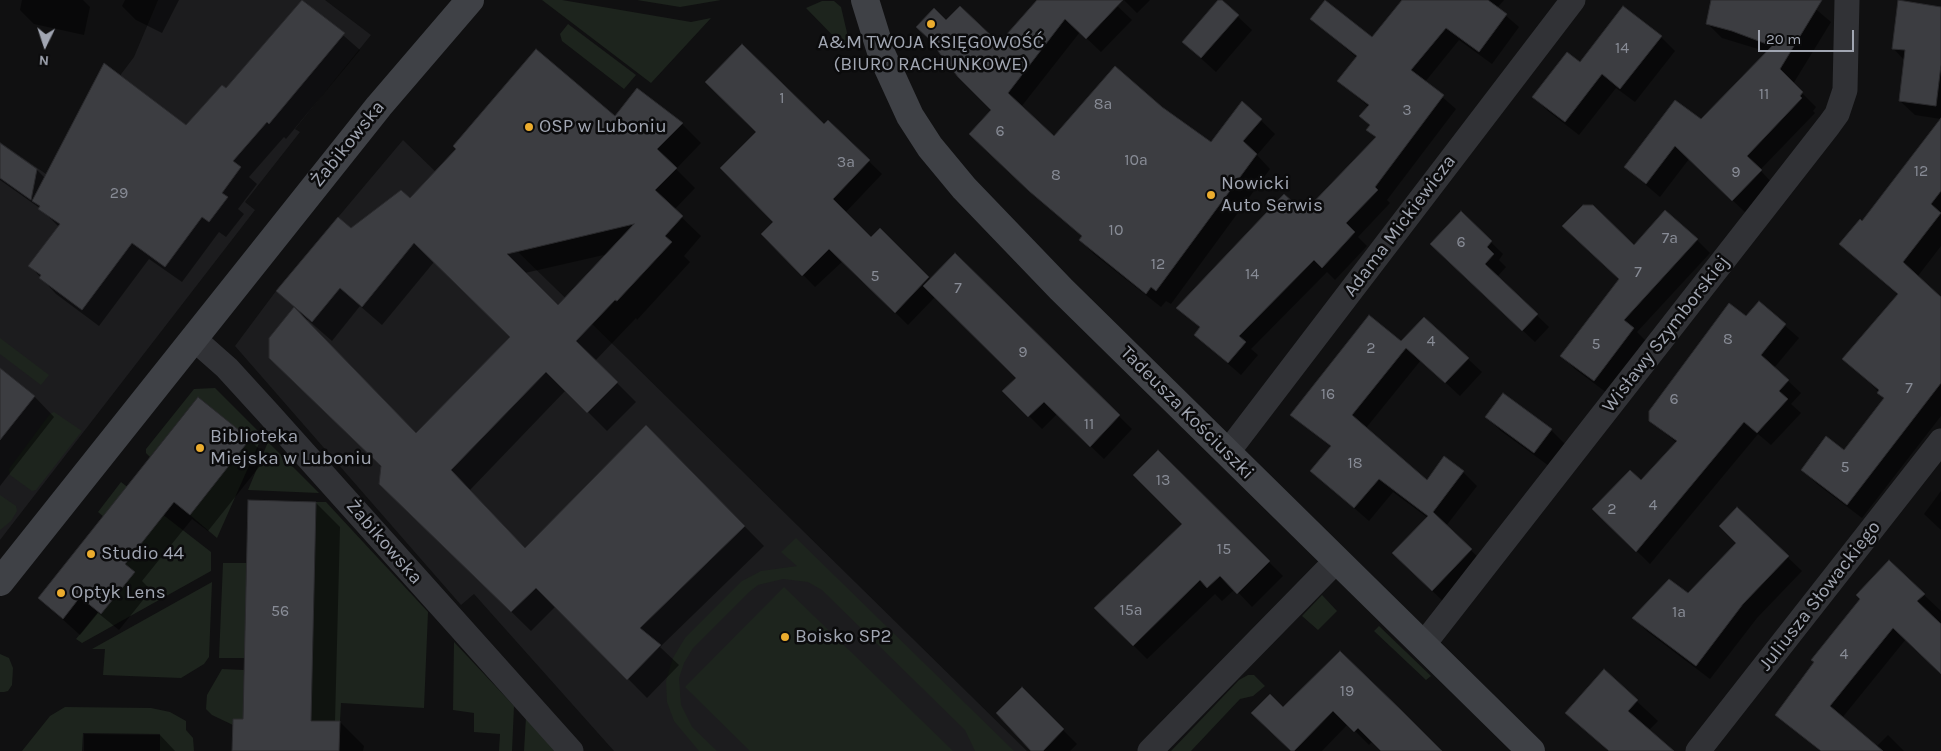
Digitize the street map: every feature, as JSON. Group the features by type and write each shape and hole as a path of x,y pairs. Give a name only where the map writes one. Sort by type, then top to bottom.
{"street":[{"name":"Żabikowska","path":"0,582 378,106 470,0"},
{"name":"Tadeusza Kościuszki","path":"849,0 879,48 910,116 930,147 964,188 1028,256 1531,751"},
{"name":"Tadeusza Kościuszki","path":"865,0 879,48"},
{"name":"Adama Mickiewicza","path":"1227,453 1574,0"},
{"name":"Wisławy Szymborskiej","path":"1423,645 1830,125 1837,114 1845,90 1847,0"},
{"name":"Żabikowska","path":"193,338 227,368 571,751"},
{"name":"Juliusza Słowackiego","path":"1698,751 1941,441"},
{"path":"1150,751 1336,560"}],"shaded area":[{"path":"158,0 325,0 371,35 295,129 300,132 245,202 255,210 0,540 0,142 46,174 134,57"},
{"path":"542,0 562,0 691,22 711,18 651,83"},
{"path":"637,0 721,0 680,7"},
{"path":"822,1 834,1 841,7 848,37 845,44 842,45 806,8"},
{"path":"568,24 636,75 624,89 562,41 560,34"},
{"path":"403,140 1027,751 614,751 474,594 461,605 235,346 276,291"},
{"path":"0,338 49,375 41,385 0,354"},
{"path":"215,388 259,432 260,441 217,538 190,515 250,439 198,397 150,457 146,453 146,449 194,389"},
{"path":"54,412 82,431 36,490 32,491 10,475 9,469 50,414"},
{"path":"268,442 319,493 248,490"},
{"path":"121,482 211,552 211,571 82,643 76,639 98,612 101,614 135,572 125,564 148,535 113,506 104,517 98,512"},
{"path":"0,495 16,506 17,511 11,521 0,530"},
{"path":"316,502 326,502 428,612 424,708 341,703 340,721 311,721"},
{"path":"796,538 1014,751 975,751 965,730 822,590 808,582 783,579 758,585 749,592 693,648 684,663 679,678 681,705 692,727 717,751 699,751 674,721 667,702 666,681 673,658 685,638 742,581 761,571 797,566 781,552"},
{"path":"223,563 247,563 245,658 219,658"},
{"path":"212,582 209,657 204,664 181,678 103,675 105,649 92,649"},
{"name":"Boisko SP2","path":"784,587 953,751 750,751 685,687"},
{"path":"1322,595 1337,611 1318,630 1302,616"},
{"path":"1379,626 1431,676 1426,680 1374,631"},
{"path":"454,642 514,706 512,751 499,751 500,734 474,732 474,713 453,710"},
{"path":"0,654 9,658 13,668 12,685 8,691 4,692 0,692"},
{"path":"222,669 244,670 243,719 233,719 233,725 212,715 206,709 207,695"},
{"path":"1248,675 1254,675 1265,686 1253,696 1240,699 1191,751 1171,751 1239,680"},
{"path":"65,707 151,708 170,712 186,721 186,730 193,738 194,751 160,751 160,734 83,733 82,751 22,751 50,716"},
{"path":"526,717 556,751 524,751"}],"building":[{"path":"302,0 345,33 269,124 267,122 233,161 241,167 222,193 228,197 209,222 202,217 165,267 132,243 82,310 39,278 41,275 28,266 60,224 38,209 40,206 32,201 104,63 186,125 222,85 226,88"},
{"path":"1037,0 1123,0 1086,39 1065,19 1008,93 1054,136 1115,66 1162,107 1211,142 1242,101 1262,119 1243,141 1257,154 1156,291 1151,287 1146,294 1079,240 1082,236 1029,191 969,134 991,110 958,77 928,38 916,27 934,8 946,20 960,6 999,43"},
{"path":"1218,0 1222,0 1239,15 1201,58 1182,42"},
{"path":"1325,0 1372,37 1402,0 1488,0 1507,14 1479,52 1446,28 1411,70 1444,95 1375,187 1378,190 1346,223 1355,232 1322,268 1314,260 1239,336 1246,342 1228,363 1194,335 1200,327 1176,308 1284,194 1304,212 1376,137 1366,130 1370,125 1359,116 1369,105 1337,81 1357,56 1310,19"},
{"path":"1711,0 1822,0 1780,69 1803,92 1800,96 1802,98 1747,156 1762,170 1732,201 1675,146 1646,184 1624,167 1675,100 1701,119 1772,46 1732,31 1706,24"},
{"path":"1898,0 1941,7 1941,65 1936,106 1899,101 1905,50 1892,49"},
{"path":"1623,6 1662,36 1620,89 1602,74 1565,122 1532,97 1567,52 1580,62"},
{"path":"742,44 824,124 828,120 870,160 833,199 871,237 880,228 929,277 895,313 829,249 802,276 761,234 773,222 720,168 756,132 705,82"},
{"path":"536,49 615,116 637,88 683,123 657,149 677,168 655,190 683,216 665,236 672,242 617,301 615,300 576,341 618,382 587,413 546,372 451,470 525,548 646,425 745,526 640,628 661,645 627,680 536,588 511,612 379,484 381,466 269,358 269,338 294,307 416,433 510,337 414,243 362,307 340,288 312,322 276,291 338,217 351,228 401,190 410,198 456,149 453,146","holes":["634,224 558,305 507,254"]},
{"path":"1941,118 1941,191 1931,204 1941,213 1903,262 1941,297 1941,383 1847,505 1801,470 1826,436 1844,450 1884,398 1877,393 1879,390 1842,359 1898,294 1839,244 1860,219 1862,221"},
{"path":"0,143 37,169 31,200 0,178"},
{"path":"1583,205 1593,205 1634,245 1665,210 1698,239 1624,320 1634,328 1594,381 1560,356 1619,279 1562,226"},
{"path":"1461,211 1492,241 1487,247 1494,254 1485,264 1538,314 1522,331 1430,244"},
{"path":"955,253 1120,415 1090,447 1044,402 1028,417 1002,391 1016,378 923,286"},
{"path":"1759,301 1786,324 1761,355 1789,380 1779,391 1788,399 1757,433 1744,422 1636,552 1592,509 1630,470 1641,480 1677,441 1649,421 1649,411 1729,303 1746,316"},
{"path":"1369,315 1401,341 1424,317 1469,358 1445,383 1406,348 1352,415 1427,480 1444,456 1464,471 1433,512 1472,549 1432,591 1392,553 1428,516 1379,479 1354,508 1310,471 1331,446 1290,415"},
{"path":"0,368 35,396 0,440"},
{"path":"1503,393 1552,429 1534,453 1485,417"},
{"path":"198,397 250,439 190,515 174,502 125,564 135,572 101,614 80,597 63,619 38,598"},
{"path":"1158,450 1270,561 1237,594 1220,576 1207,588 1200,580 1133,646 1094,608 1182,524 1133,475"},
{"path":"248,500 316,502 311,721 340,721 339,751 232,751 233,719 243,719"},
{"path":"1737,507 1789,556 1743,604 1696,666 1632,618 1669,579 1688,593 1736,543 1719,526"},
{"path":"1889,560 1925,594 1917,601 1941,624 1941,674 1893,628 1830,706 1883,751 1821,751 1775,715 1814,662 1811,660 1860,599 1856,595"},
{"path":"1340,651 1442,751 1381,751 1358,728 1354,732 1333,711 1294,751 1291,751 1251,713 1270,694 1283,707"},
{"path":"1604,669 1638,700 1628,711 1674,751 1609,751 1565,713"},
{"path":"1022,687 1064,729 1043,751 1031,751 996,713"}],"place":[{"name":"A&M TWOJA KSIĘGOWOŚĆ (BIURO RACHUNKOWE)","path":"931,24"},
{"name":"OSP w Luboniu","path":"529,127"},
{"name":"Nowicki Auto Serwis","path":"1211,195"},
{"name":"Biblioteka Miejska w Luboniu","path":"200,448"},
{"name":"Studio 44","path":"91,554"},
{"name":"Optyk Lens","path":"61,593"},
{"name":"Boisko SP2","path":"785,637"}]}
